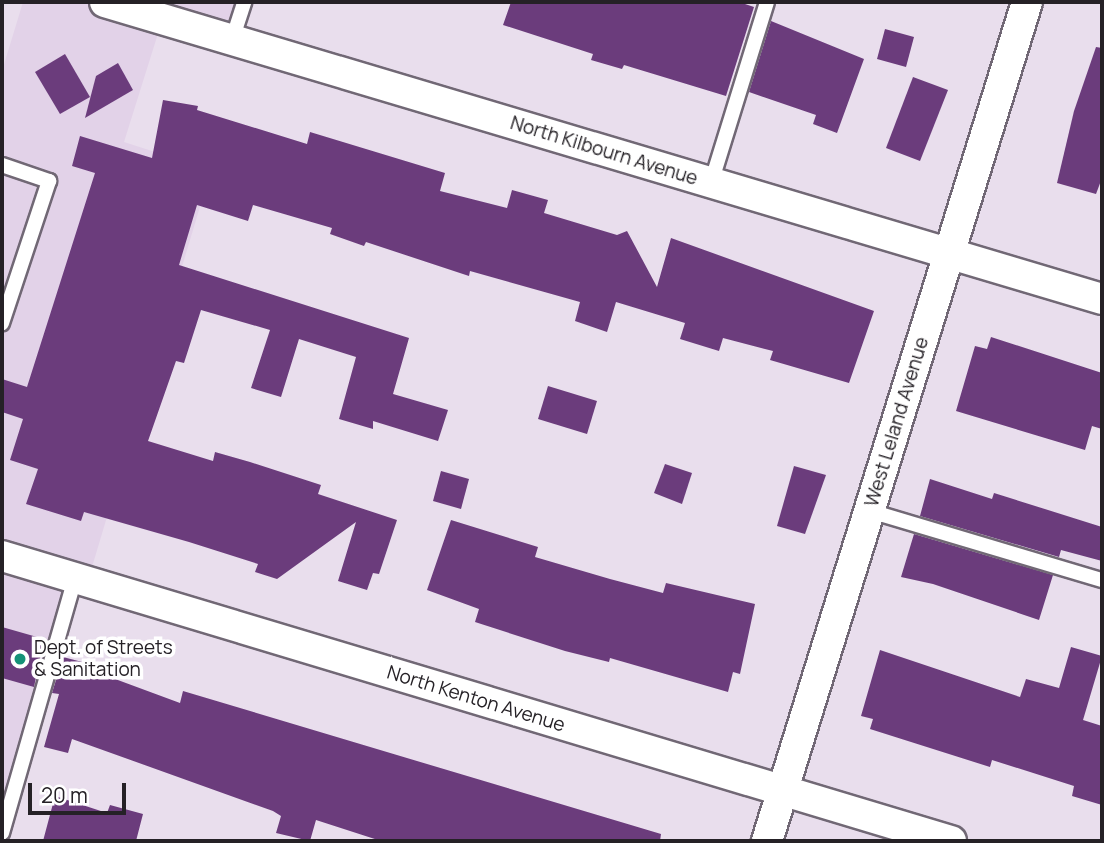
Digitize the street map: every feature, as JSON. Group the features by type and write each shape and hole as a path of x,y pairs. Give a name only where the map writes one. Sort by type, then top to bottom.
{"street":[{"name":"North Kilbourn Avenue","path":"105,2 1102,299"},
{"name":"West Leland Avenue","path":"767,841 1027,2"},
{"name":"North Kenton Avenue","path":"2,556 951,841"}],"lane":[{"path":"232,40 244,2"},
{"path":"711,183 767,2"},
{"path":"2,165 49,181 2,323"},
{"path":"870,511 1102,580"},
{"path":"2,833 75,578"}],"shaded area":[{"path":"23,2 239,2 226,43 161,24 124,142 211,170 89,577 79,576 2,841 2,71"}],"building":[{"path":"511,2 739,2 754,7 726,96 624,65 622,69 591,60 593,54 503,25"},
{"path":"771,21 864,59 837,133 813,124 816,115 749,92"},
{"path":"885,29 914,37 906,67 877,59"},
{"path":"1096,47 1102,48 1102,178 1096,194 1057,183 1074,111"},
{"path":"65,54 90,97 60,114 35,72"},
{"path":"118,63 133,90 85,118 96,76"},
{"path":"913,77 948,90 920,161 886,148"},
{"path":"163,100 198,106 197,110 307,144 310,132 445,173 440,191 507,208 512,190 548,200 544,213 617,235 627,231 657,287 671,238 874,311 849,383 770,360 773,351 723,338 719,351 680,339 685,323 616,302 607,332 575,321 580,302 470,271 469,276 366,242 364,246 330,234 332,228 253,205 248,221 197,205 179,265 409,338 393,394 448,410 438,441 373,421 373,429 339,419 356,357 299,339 281,397 251,388 270,330 201,310 184,363 176,361 148,441 213,461 215,452 250,462 321,485 318,494 397,520 379,574 373,573 367,590 338,581 356,522 277,579 255,572 258,564 189,542 84,512 81,521 26,504 38,469 10,460 23,419 2,412 2,379 27,387 95,173 72,166 80,136 152,158"},
{"path":"991,337 1102,373 1102,429 1092,426 1085,450 956,411 975,346 987,349"},
{"path":"548,386 597,401 587,434 538,419"},
{"path":"665,464 692,473 682,504 654,493"},
{"path":"794,466 826,475 805,534 777,526"},
{"path":"441,471 469,479 461,509 433,501"},
{"path":"930,479 992,499 994,493 1102,527 1102,561 1061,550 1059,557 920,516"},
{"path":"451,520 538,547 535,557 610,579 663,593 666,583 755,604 740,674 733,672 728,692 610,658 609,662 565,651 475,622 479,609 427,590"},
{"path":"914,534 1053,575 1039,620 933,584 901,577"},
{"name":"Dept. of Streets & Sanitation","path":"2,627 44,639 34,687 2,678"},
{"path":"1071,647 1102,656 1083,720 1102,726 1102,805 1072,796 1074,786 992,760 990,767 870,729 873,719 861,716 880,650 1020,697 1026,679 1059,688"},
{"path":"63,657 109,669 107,676 180,703 183,691 661,834 660,841 381,841 316,820 310,841 276,833 281,816 273,811 72,739 68,753 44,747 59,694 52,693"},
{"path":"55,796 107,813 110,805 143,814 136,841 43,841"}],"place":[{"name":"Dept. of Streets & Sanitation","path":"20,659"}]}
